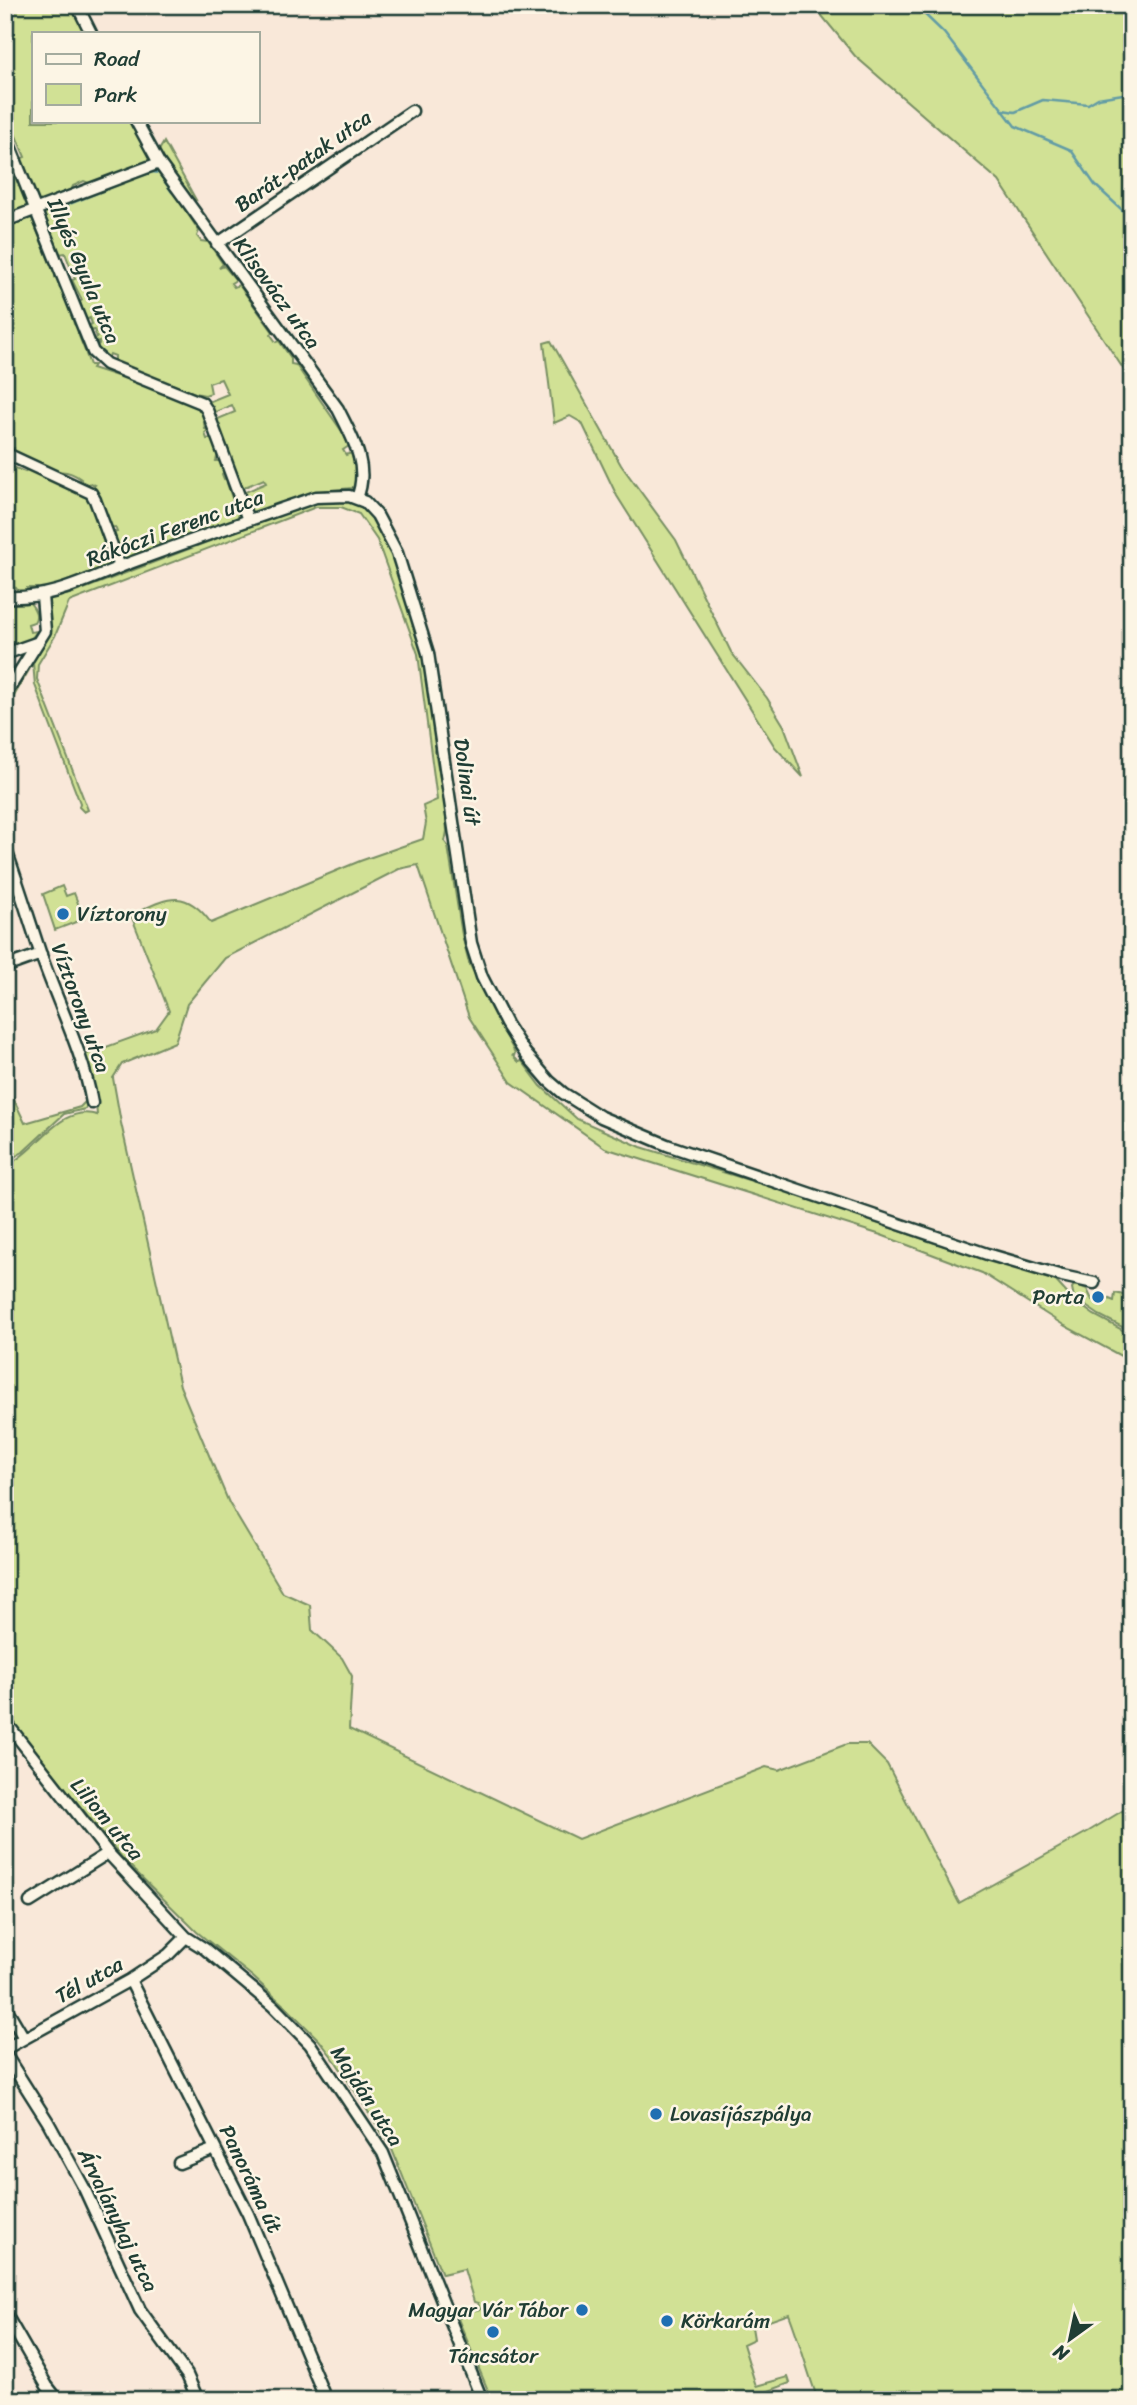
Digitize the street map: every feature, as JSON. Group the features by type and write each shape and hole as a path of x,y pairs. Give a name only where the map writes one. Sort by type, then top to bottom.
{"street":[{"path":"77,5 90,32"},
{"name":"Barát-patak utca","path":"217,244 412,111"},
{"name":"Klisovácz utca","path":"137,122 159,163 338,409 355,443 361,463 362,481 357,498"},
{"name":"Illyés Gyula utca","path":"5,134 95,355 106,364 202,403 248,520"},
{"path":"5,221 159,163"},
{"path":"5,453 90,493 120,567"},
{"name":"Rákóczi Ferenc utca","path":"5,597 42,596 316,497 338,495 357,498"},
{"name":"Dolinai út","path":"357,498 369,505 377,515 397,553 428,653 471,943 482,977 506,1024 541,1071 583,1108 618,1126 987,1254 1094,1283"},
{"path":"5,695 45,631 42,596"},
{"path":"5,654 36,643"},
{"name":"Víztorony utca","path":"5,847 89,1085 92,1103"},
{"path":"5,967 41,954"},
{"name":"Liliom utca","path":"5,1721 108,1853 186,1937"},
{"path":"30,1902 108,1853"},
{"name":"Tél utca","path":"5,2049 130,1980 168,1955 186,1937"},
{"name":"Majdán utca","path":"186,1937 273,2006 310,2044 383,2153 482,2400"},
{"name":"Panoráma út","path":"130,1980 248,2214 326,2400"},
{"path":"5,2006 24,2038"},
{"name":"Árvalányhaj utca","path":"5,2054 48,2122 84,2188 140,2310 187,2375 198,2400"},
{"path":"178,2163 215,2149"},
{"path":"5,2313 47,2386 58,2400"}],"green space":[{"path":"5,5 74,5 86,32 32,32 32,122 133,122 151,157 149,163 91,184 84,181 73,186 71,191 42,203 38,201 20,159 25,157 5,110"},
{"path":"813,5 1132,5 1132,382 999,181 855,56"},
{"path":"164,142 196,200 188,199 158,152"},
{"path":"5,147 11,162 10,167 13,167 29,204 26,208 5,216"},
{"path":"153,170 163,176 199,231 197,236 201,241 208,242 223,264 219,268 224,266 236,280 231,283 234,287 239,285 273,332 271,335 291,358 291,364 296,365 343,433 349,446 343,450 346,455 351,453 356,471 353,488 320,491 262,511 249,512 243,493 266,483 264,479 240,489 216,423 218,419 235,412 232,405 213,413 208,402 228,394 221,379 209,383 211,393 195,393 115,363 115,356 110,354 108,359 95,346 99,342 93,344 93,340 97,338 94,330 90,331 88,326 92,324 90,318 86,320 80,302 82,300 72,280 75,279 65,253 59,254 44,214 46,210"},
{"path":"31,216 50,263 55,263 55,277 58,276 59,285 62,284 59,287 64,289 62,292 69,303 74,324 79,329 85,351 89,351 86,354 90,365 94,365 92,368 120,377 130,377 199,407 207,422 204,423 205,429 209,429 205,433 207,439 212,438 218,453 216,461 221,461 225,471 222,474 224,479 228,478 229,481 227,483 233,501 231,506 240,510 237,519 165,547 162,542 159,543 160,548 124,559 112,533 117,532 115,527 109,528 91,488 95,485 86,485 72,474 57,472 13,452 14,448 5,447 5,225"},
{"path":"551,341 621,465 676,540 731,652 767,698 784,726 803,777 775,747 617,496 582,423 570,416 554,423 544,343"},
{"path":"5,464 25,472 28,467 86,495 91,500 109,554 108,546 111,556 108,566 70,582 40,590 27,588 27,592 18,591 8,586 5,590"},
{"path":"341,500 357,503 374,517 391,549 424,650 437,745 435,751 445,805 445,842 448,846 462,935 469,963 515,1053 512,1055 519,1062 522,1061 541,1086 577,1119 641,1147 784,1191 935,1243 1053,1278 1071,1298 1094,1315 1132,1335 1132,1362 1065,1326 982,1273 881,1235 605,1148 511,1082 469,1017 418,865 399,869 225,958 187,1004 175,1042 122,1064 113,1078 180,1386 229,1503 283,1593 310,1605 312,1630 342,1658 352,1676 349,1729 578,1839 766,1767 779,1770 847,1744 867,1744 887,1764 959,1903 1132,1805 1132,2400 818,2400 789,2314 752,2327 754,2339 743,2344 756,2386 788,2377 790,2383 745,2400 492,2400 458,2319 465,2312 480,2309 478,2303 474,2302 464,2269 442,2274 391,2147 336,2062 319,2040 289,2010 197,1932 124,1860 5,1714 5,1166 60,1122 83,1113 97,1115 95,1092 84,1055 156,1029 169,1011 131,915 154,904 174,899 192,904 211,923 360,861 423,839 426,823 423,806 437,800 418,654 377,540 359,514 341,507 316,507 69,602 55,636 38,664 37,679 88,810 84,812 79,807 80,803 35,685 33,663 5,712 5,702 30,659 45,640 49,599 73,593 315,501"},
{"path":"5,601 28,601 36,614 34,622 28,624 30,632 37,631 31,639 5,648"},
{"path":"62,886 66,896 74,893 84,919 55,930 43,894"},
{"path":"5,1081 25,1123 80,1107 87,1100 88,1104 85,1109 64,1114 23,1152 5,1162"},
{"path":"1075,1284 1087,1289 1092,1300 1102,1303 1105,1297 1114,1301 1115,1293 1132,1297 1132,1332 1074,1298 1072,1288"}],"waterway":[{"path":"915,5 944,33 1015,126 1071,150 1095,185 1132,219"},
{"path":"1003,110 1015,112 1043,100 1088,104 1098,98 1123,94 1132,88"},
{"path":"141,176 152,172 159,173 172,192"},
{"path":"49,212 127,181"}],"place":[{"name":"Víztorony","path":"63,914"},
{"name":"Porta","path":"1098,1297"},
{"name":"Lovasíjászpálya","path":"656,2114"},
{"name":"Magyar Vár Tábor","path":"582,2310"},
{"name":"Körkarám","path":"667,2321"},
{"name":"Táncsátor","path":"493,2332"}]}
